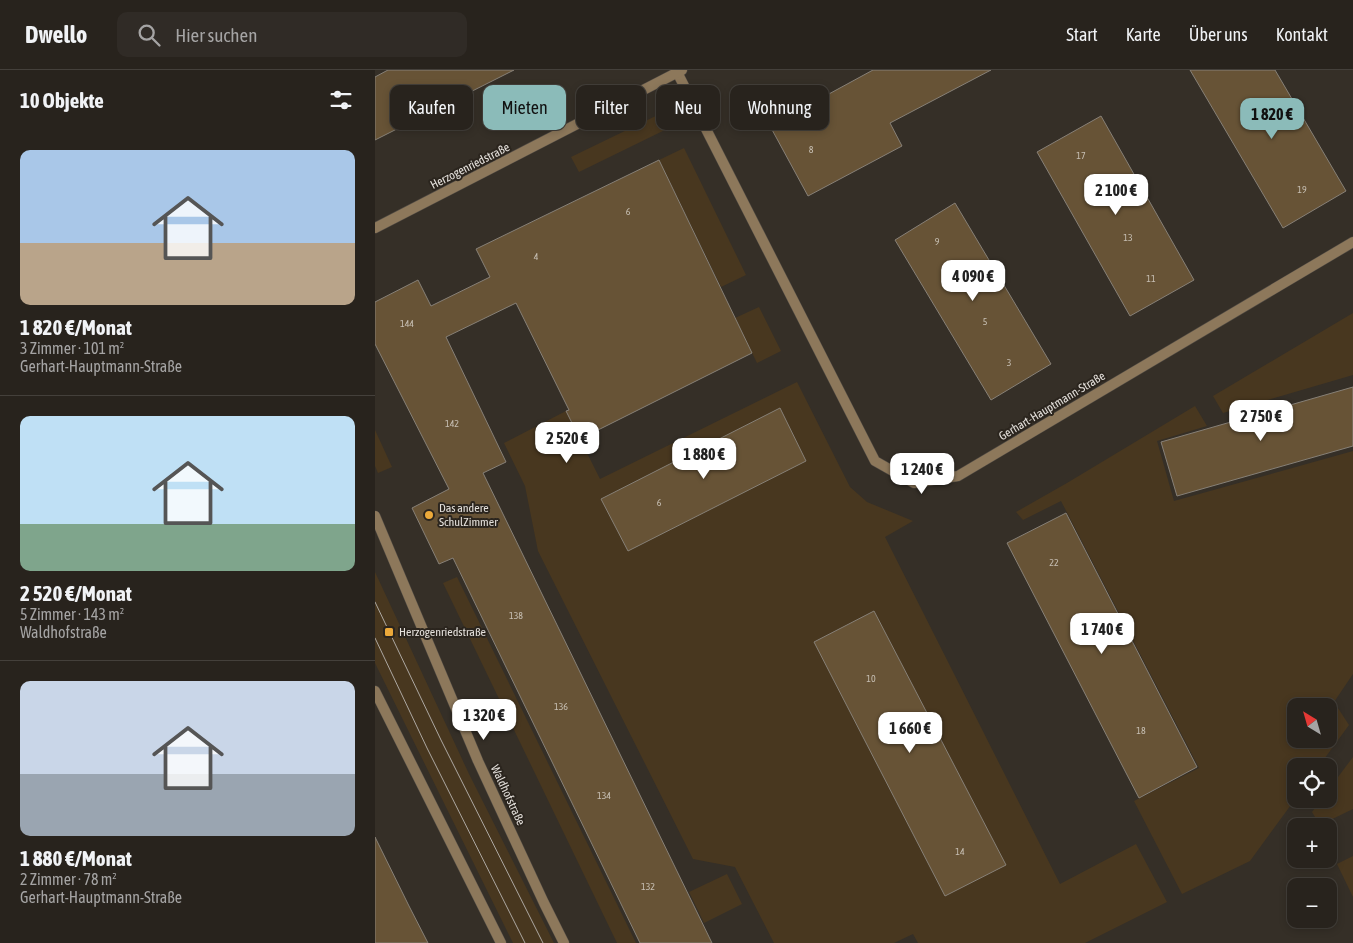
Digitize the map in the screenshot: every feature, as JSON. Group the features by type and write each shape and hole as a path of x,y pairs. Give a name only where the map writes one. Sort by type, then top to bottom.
{"street":[{"name":"Herzogenriedstraße","path":"375,228 679,71"},
{"name":"Gerhart-Hauptmann-Straße","path":"679,71 875,461 914,483 958,476 1353,242"},
{"name":"Waldhofstraße","path":"375,516 479,761 564,943"},
{"path":"375,691 501,943"}],"shaded area":[{"path":"656,116 656,130 665,130 579,172 571,157 627,130 646,130 646,121"},
{"path":"684,148 746,275 721,287 659,160"},
{"path":"759,307 781,351 757,363 735,318"},
{"path":"1353,313 1353,375 1223,413 1213,396"},
{"path":"797,382 850,487 867,502 913,521 885,537 1060,884 1136,844 1167,902 1085,943 918,943 913,934 894,943 774,943 735,867 693,859 538,551 525,486 504,443 566,411 600,479"},
{"path":"1195,406 1207,426 1157,441 1174,501 1353,451 1353,674 1337,698 1287,698 1287,748 1332,748 1325,758 1287,758 1287,808 1289,808 1250,861 1182,894 1134,801 1199,768 1061,501 1023,520 1016,512"},
{"path":"375,430 392,467 378,473 375,466"},
{"path":"375,572 469,774 554,943 513,943 375,663"},
{"path":"457,577 636,943 617,943 443,583"},
{"path":"1337,707 1349,725 1337,741"},
{"path":"1353,757 1353,809 1334,818 1316,818 1312,812 1315,808 1337,808 1337,778"},
{"path":"1353,856 1353,897 1337,864"},
{"path":"727,874 742,904 704,923 689,892"}],"building":[{"path":"388,70 514,70 473,91 473,85 390,85 390,130 395,130 375,140 375,77"},
{"path":"873,70 991,70 890,123 902,146 808,196 772,130 829,130 829,94"},
{"path":"1190,70 1275,70 1346,191 1283,228"},
{"path":"1101,116 1194,280 1130,316 1037,152"},
{"path":"659,160 752,353 580,439 566,411 569,410 516,303 446,337 506,462 483,473 712,943 640,943 453,558 439,564 412,508 449,489 375,344 375,302 418,280 431,306 490,277 476,249"},
{"path":"955,203 1051,364 991,400 895,240"},
{"path":"1353,387 1353,446 1177,496 1161,442"},
{"path":"780,408 806,461 628,551 601,499"},
{"path":"1066,513 1197,767 1139,798 1007,543"},
{"path":"874,611 1006,865 945,896 814,642"},
{"path":"375,837 409,906 428,943 375,943"}],"tram line":[{"path":"375,602 441,740 543,943"},
{"path":"375,638 427,748 525,943"}],"place":[{"name":"Das andere SchulZimmer","path":"429,515"},
{"name":"Herzogenriedstraße","path":"389,632"}]}
